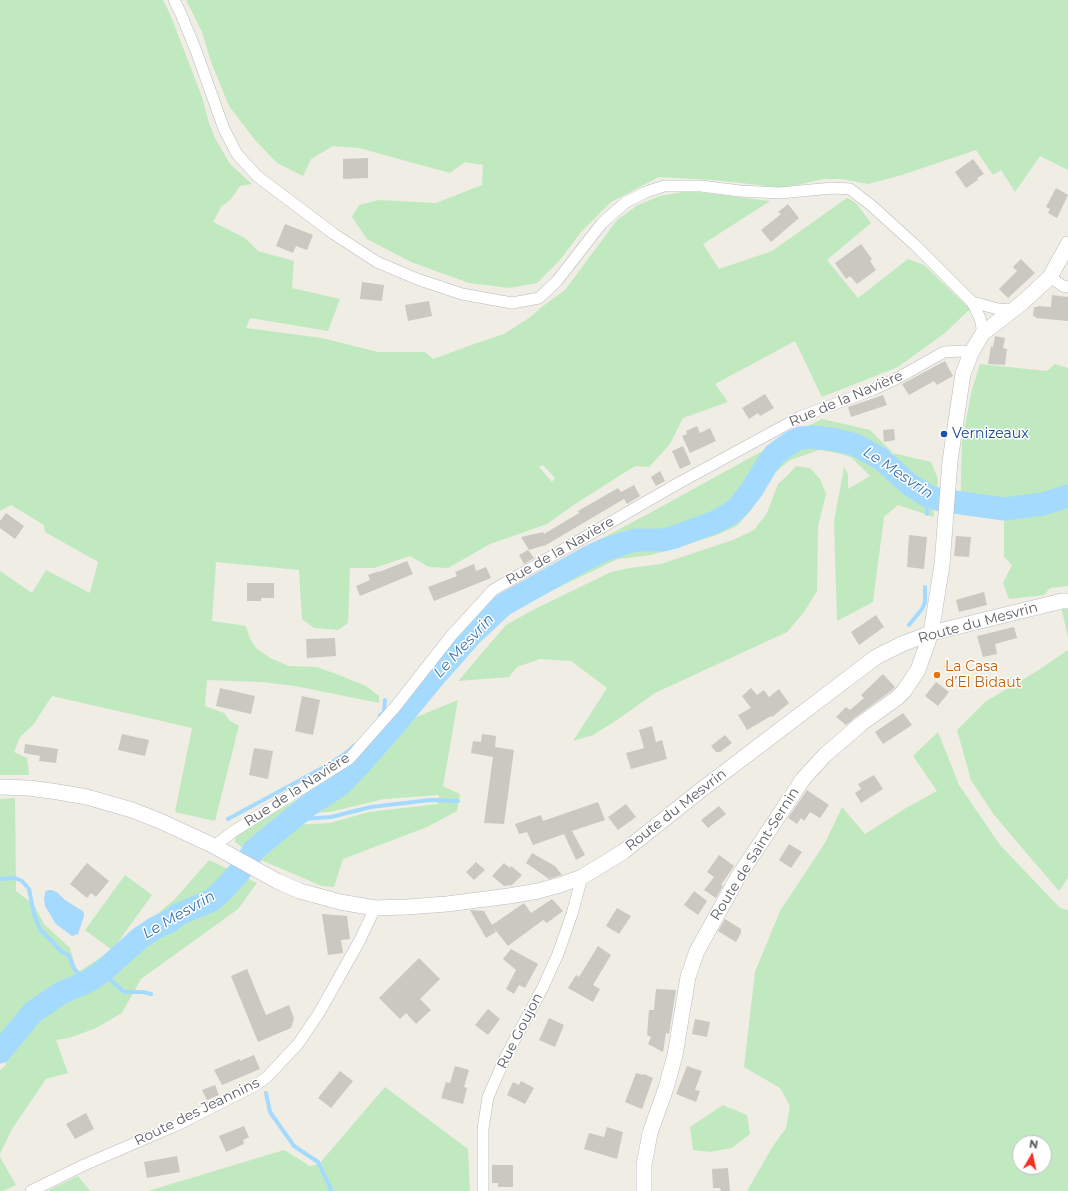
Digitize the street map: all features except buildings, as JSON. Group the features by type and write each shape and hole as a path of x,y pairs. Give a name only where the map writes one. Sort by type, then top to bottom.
{"main road":[{"path":"971,353 983,333 1022,303 1050,277 1068,244"},
{"name":"Route de Saint-Sernin","path":"644,1191 644,1165 650,1133 676,1055 688,977 697,951 706,933 738,877 803,779 825,755 856,728 904,691 918,670 931,633 942,565 950,461 963,374 971,353"},
{"name":"Route du Mesvrin","path":"0,787 29,788 87,797 132,810 214,846 277,881 300,891 340,902 375,908 407,907 509,896 538,891 582,877 623,852 701,790 876,657 902,644 931,633 1062,601 1068,601"}],"street":[{"path":"174,0 195,48 224,129 238,154 257,176 334,234 378,262 417,279 462,294 512,303 539,298 557,281 602,224 626,202 646,192 664,186 701,186 740,191 779,193 832,188 850,189 859,195 915,245 972,302 980,318 983,333"},
{"path":"1050,277 1063,286 1068,287"},
{"path":"972,302 998,309 1012,310"},
{"name":"Rue de la Navière","path":"214,846 234,831 349,759 396,706 451,636 493,590 678,484 800,417 872,390 896,379 944,352 963,351 971,353"},
{"name":"Rue Goujon","path":"483,1191 483,1129 488,1097 505,1058 558,954 572,914 582,877"},
{"name":"Route des Jeannins","path":"31,1191 84,1165 177,1125 256,1085 267,1077 298,1044 319,1013 360,940 375,908"}],"green space":[{"path":"0,0 163,0 170,14 202,97 215,138 230,164 252,184 240,186 231,199 221,207 213,222 245,238 258,251 294,261 292,288 340,299 328,331 250,318 246,328 322,338 378,352 425,352 433,359 504,334 529,318 565,290 617,220 638,205 660,196 689,191 770,201 703,244 719,269 772,251 847,198 856,203 871,223 827,260 858,298 908,259 924,265 970,309 945,333 898,367 822,397 795,341 715,384 728,402 683,418 670,444 649,467 635,466 575,504 547,524 490,544 448,568 429,567 410,556 374,568 350,568 348,623 338,630 314,628 302,619 299,570 216,562 212,621 246,626 250,639 256,648 270,658 289,666 317,667 366,686 379,696 379,703 295,686 261,682 207,680 205,706 224,713 229,720 239,726 215,821 175,812 192,728 52,696 33,725 20,737 14,752 27,758 29,775 0,775 0,571 32,593 46,570 90,593 98,562 45,532 44,525 11,505 0,511","holes":["543,465 555,478 552,482 539,467"]},
{"path":"186,0 1068,0 1068,170 1040,156 1015,192 1001,170 993,175 976,150 902,175 868,184 842,179 823,179 785,188 713,180 659,177 611,202 581,232 560,260 537,283 509,288 469,283 411,262 367,239 352,217 359,205 379,200 436,203 482,185 483,165 465,162 450,173 359,148 333,146 311,159 303,176 277,163 255,140 229,106 211,62 202,32"},
{"path":"980,364 1047,371 1055,364 1068,368 1068,586 1050,588 1044,595 1009,599 1003,583 1012,565 1004,557 1004,517 960,514 962,442 972,389"},
{"path":"822,419 870,430 893,453 837,433 804,428"},
{"path":"820,442 857,452 878,464 898,483 933,505 934,517 898,505 884,517 873,602 837,621 834,521 844,467 848,474 848,489 870,476 851,457 819,450 790,460 772,475 752,509 737,526 714,536 651,555 618,559 513,609 516,603 586,565 635,545 657,546 674,541 721,522 737,512 757,490 772,465 803,443"},
{"path":"766,449 762,461 743,492 728,509 690,527 667,535 627,538 574,560 578,551"},
{"path":"893,453 931,462 938,479 937,492 898,467"},
{"path":"796,466 810,468 820,479 826,494 818,526 817,591 804,612 787,632 655,693 593,735 573,741 607,688 571,661 540,659 517,667 509,677 458,681 506,625 531,611 611,572 661,564 733,540 754,530 767,513 778,484"},
{"path":"1068,605 1068,638 1061,606"},
{"path":"1068,650 1068,878 1059,891 994,815 971,780 957,730 985,702 1037,671"},
{"path":"458,700 443,786 460,794 457,811 427,827 343,859 334,887 322,886 261,860 262,849 293,825 330,823 369,812 438,804 439,795 384,799 330,812 305,813 340,798 374,763 399,730 414,718"},
{"path":"938,732 959,785 1000,845 1060,908 1068,910 1068,1191 747,1191 773,1146 786,1128 790,1106 780,1088 744,1067 755,972 780,911 825,843 842,807 865,834 906,808 937,791 913,756"},
{"path":"343,773 253,842 246,850 235,842 236,835"},
{"path":"15,798 16,891 34,905 44,924 70,948 77,973 112,950 85,930 125,875 152,895 113,949 141,928 175,899 209,860 257,883 238,909 141,979 122,1013 96,1028 69,1038 56,1040 68,1073 46,1079 12,1129 0,1154 0,1070 6,1065 0,1041 0,799"},
{"path":"385,1087 468,1149 470,1191 148,1191 284,1150 310,1166 319,1164"},
{"path":"723,1105 747,1115 750,1134 732,1148 710,1152 693,1150 690,1127"},
{"path":"0,1157 16,1185 3,1191 0,1191"},
{"path":"78,1176 90,1191 47,1191"}],"water":[{"path":"48,890 58,893 65,900 84,912 78,934 72,936 56,924 45,906 45,892"}],"waterway":[{"name":"Le Mesvrin","path":"0,1052 33,1012 61,993 87,982 102,972 140,938 155,928 170,921 179,914 212,900 241,870 254,850 309,805 340,785 392,728 473,633 503,605 604,550 636,540 663,540 675,537 715,522 730,514 751,491 775,454 790,443 800,438 813,437 837,440 856,445 881,459 909,484 926,495 940,500 1004,509 1043,504 1068,496"},
{"path":"926,495 927,514"},
{"path":"909,625 922,609 925,602 925,587"},
{"path":"380,715 384,712 385,700"},
{"path":"228,819 328,765 355,745"},
{"path":"290,820 331,817 371,807 430,800 458,801"},
{"path":"0,879 15,878 22,881 29,889 34,914 40,929 61,951 69,956 75,970 87,982"},
{"path":"102,972 124,992 143,992 151,994"},
{"path":"266,1093 270,1112 294,1146 318,1162 331,1191"}],"place":[{"name":"Vernizeaux","path":"944,434"},
{"name":"La Casa d’El Bidaut","path":"937,675"}]}
